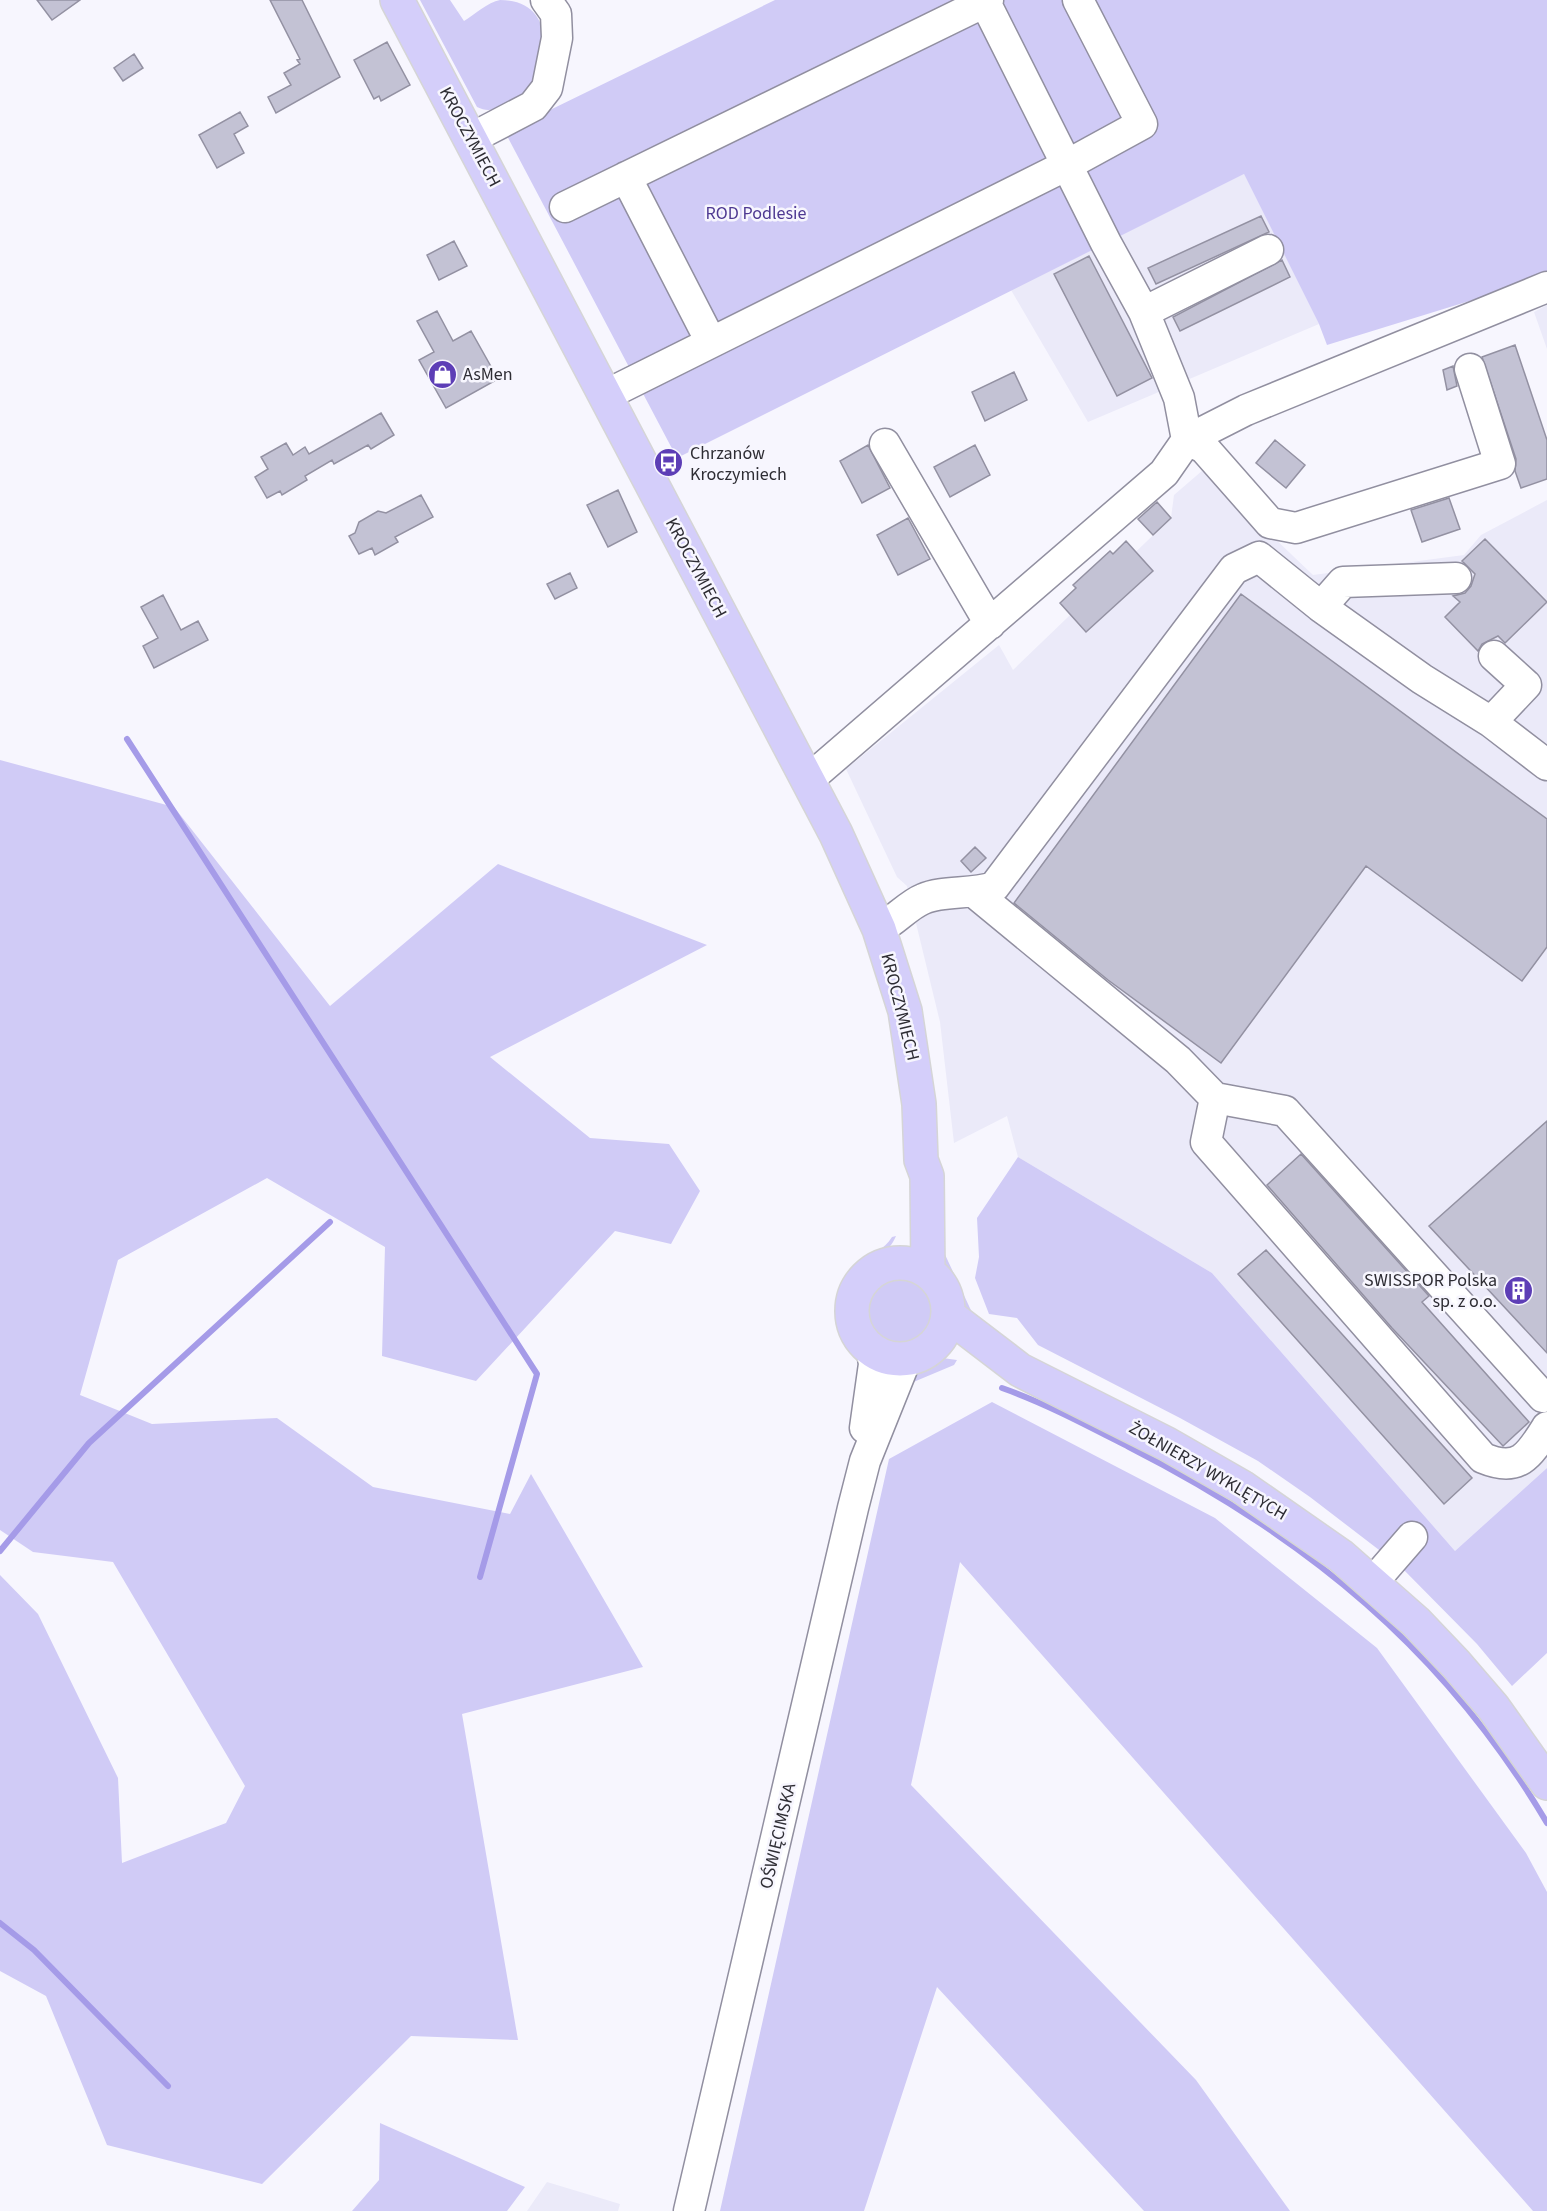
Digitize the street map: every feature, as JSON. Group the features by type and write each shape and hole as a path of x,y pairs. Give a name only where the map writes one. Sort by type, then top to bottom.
{"main road":[{"name":"KROCZYMIECH","path":"397,0 808,780 879,929 905,1011 920,1104 921,1160 899,1253 892,1264"},
{"name":"KROCZYMIECH","path":"921,1160 927,1176 928,1272"},
{"path":"904,1263 928,1272 944,1291 948,1316 939,1339 918,1354 889,1358 872,1351 861,1339 854,1325 852,1309 856,1293 864,1280 877,1270 892,1264 904,1263"},
{"name":"ŻOŁNIERZY WYKLĘTYCH","path":"948,1316 1020,1370 1167,1444 1242,1486 1294,1521 1373,1582 1456,1664 1493,1707 1547,1783"},
{"name":"ŻOŁNIERZY WYKLĘTYCH","path":"918,1354 964,1355 989,1365 1020,1370"}],"street":[{"path":"470,139 533,106 547,88 557,38 556,14 546,0"},
{"path":"620,388 1066,165 1142,124 1078,0"},
{"path":"564,207 986,1 1066,165 1144,312 1179,398 1187,440"},
{"path":"626,177 711,342"},
{"path":"1144,312 1268,250"},
{"path":"808,780 1164,473 1187,440 1246,410 1547,287"},
{"path":"1187,440 1204,448 1270,524 1296,528 1500,464 1470,369"},
{"path":"885,444 990,624"},
{"path":"879,929 922,899 943,894 975,893 994,887 1234,568 1259,557 1321,607 1422,679 1491,722 1547,765"},
{"path":"1321,607 1343,582 1456,578"},
{"path":"1491,722 1526,685 1494,656"},
{"path":"975,893 1178,1060 1215,1098 1285,1111 1546,1404"},
{"path":"1215,1098 1206,1142 1483,1458 1500,1465 1519,1462 1534,1448 1547,1427"},
{"name":"OŚWIĘCIMSKA","path":"865,1461 864,1436 873,1364 872,1351"},
{"name":"OŚWIĘCIMSKA","path":"689,2211 865,1461 918,1354"},
{"path":"1373,1582 1412,1537"}],"shaded area":[{"path":"1244,174 1319,324 1088,422 1011,290"},
{"path":"1547,305 1547,349 1534,312"},
{"path":"1203,470 1313,575 1464,555 1481,535 1547,500 1547,1468 1455,1551 1212,1273 1018,1157 1007,1116 954,1143 940,1022 907,886 897,877 846,769 999,645 1013,670 1171,518 1174,495"},
{"path":"547,2182 620,2204 618,2211 527,2211"}],"green space":[{"path":"420,0 450,0 464,21 486,6 500,0 517,2 530,9 538,18 543,30 544,44 538,71 529,87 519,97 499,107 487,110 477,107"},
{"name":"ROD Podlesie","path":"775,0 1547,0 1547,271 1518,286 1327,345 1319,324 1244,174 677,458 505,132"},
{"path":"0,760 174,807 330,1006 498,864 707,945 490,1057 590,1138 669,1144 700,1191 671,1244 615,1231 476,1381 382,1356 385,1247 267,1178 118,1260 80,1395 152,1424 277,1418 373,1487 510,1514 531,1474 643,1667 462,1714 518,2040 411,2036 262,2184 107,2145 46,1996 0,1971 0,1575 38,1614 118,1778 122,1863 226,1823 245,1786 113,1562 33,1552 0,1530"},
{"path":"1018,1157 1212,1273 1455,1551 1547,1468 1547,1653 1512,1686 1477,1644 1400,1566 1310,1497 1258,1461 1038,1345 1017,1318 989,1314 975,1278 979,1257 977,1218"},
{"path":"896,1236 885,1252 857,1275 847,1292 845,1315 858,1347 860,1363 840,1312 843,1286 861,1263"},
{"path":"941,1246 976,1321 955,1303 952,1290 939,1269"},
{"path":"900,1278 913,1280 928,1293 933,1311 931,1324 918,1339 900,1344 887,1342 872,1329 867,1311 869,1298 882,1283"},
{"path":"935,1357 957,1360 954,1365 904,1386 918,1363"},
{"path":"992,1402 1215,1518 1377,1648 1526,1853 1547,1892 1547,2211 1533,2211 960,1562 911,1785 1196,2080 1290,2211 1144,2211 937,1987 864,2211 720,2211 889,1459"},
{"path":"380,2123 525,2187 507,2211 352,2211 379,2180"}],"building":[{"path":"37,0 80,0 52,20"},
{"path":"270,0 302,0 340,77 276,113 268,97 291,85 284,73 300,64 297,60 300,59"},
{"path":"387,42 410,85 381,101 379,96 374,99 354,60"},
{"path":"134,54 143,68 123,81 114,68"},
{"path":"240,112 248,126 234,134 244,153 217,168 199,135"},
{"path":"1261,216 1269,232 1156,284 1148,268"},
{"path":"454,241 467,266 439,280 427,255"},
{"path":"1089,256 1152,378 1117,396 1054,274"},
{"path":"1282,260 1290,277 1180,331 1173,317"},
{"path":"437,311 453,341 471,331 498,379 446,408 419,360 434,352 417,321"},
{"path":"1515,345 1547,440 1547,479 1521,488 1515,471 1516,459 1482,357"},
{"path":"1453,366 1457,386 1447,390 1443,370"},
{"path":"1014,372 1027,400 985,421 972,392"},
{"path":"381,413 394,435 371,449 368,445 334,464 332,460 305,476 307,480 282,495 280,491 267,498 255,477 268,469 261,457 286,443 293,455 305,447 309,454"},
{"path":"1275,440 1305,465 1286,488 1256,463"},
{"path":"868,445 890,488 862,503 840,461"},
{"path":"975,445 990,475 950,497 934,467"},
{"path":"618,490 637,532 608,547 587,505"},
{"path":"421,495 433,517 395,537 398,542 375,555 372,548 359,554 349,536 355,533 359,522 378,511 386,513"},
{"path":"1449,498 1460,529 1422,542 1411,510"},
{"path":"1157,502 1171,518 1153,535 1138,519"},
{"path":"908,518 930,559 898,575 877,535"},
{"path":"1485,539 1547,602 1505,643 1498,636 1482,644 1478,651 1445,617 1460,602 1453,596 1465,593 1471,586 1475,574 1462,561"},
{"path":"1126,541 1153,571 1086,632 1060,603 1076,588 1073,585 1110,551 1113,554"},
{"path":"570,573 577,588 555,599 547,584"},
{"path":"1241,594 1547,819 1547,947 1522,981 1366,866 1221,1063 1108,980 1014,903"},
{"path":"163,595 181,630 198,621 208,640 154,668 143,646 158,638 141,607"},
{"path":"975,847 986,858 971,872 961,861"},
{"name":"SWISSPOR Polska sp. z o.o.","path":"1547,1121 1547,1353 1429,1226"},
{"path":"1301,1154 1429,1296 1422,1302 1529,1422 1503,1446 1392,1328 1267,1185"},
{"path":"1266,1250 1472,1478 1444,1504 1238,1274"}],"waterway":[{"path":"127,739 537,1374 480,1577"},
{"path":"0,1551 89,1443 330,1222"},
{"path":"1002,1388 1066,1415 1194,1482 1255,1519 1312,1560 1366,1604 1417,1652 1464,1704 1507,1761 1547,1823"},
{"path":"0,1923 34,1950 168,2086"}],"place":[{"name":"AsMen","path":"442,374"},
{"name":"Chrzanów Kroczymiech","path":"669,463"},
{"name":"SWISSPOR Polska sp. z o.o.","path":"1518,1290"}]}
